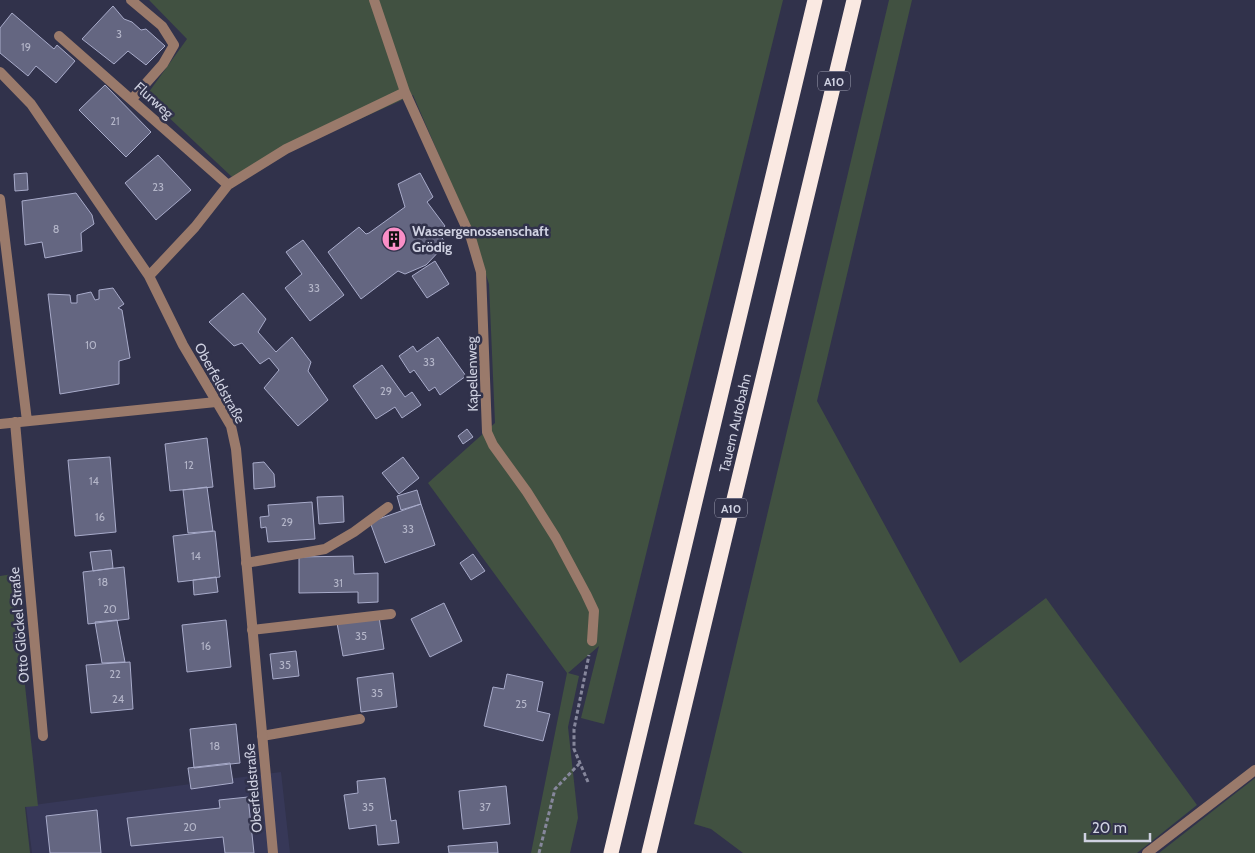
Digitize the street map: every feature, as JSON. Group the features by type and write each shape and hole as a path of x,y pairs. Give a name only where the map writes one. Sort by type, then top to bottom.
{"highway":[{"name":"Tauern Autobahn","path":"611,851 815,0"},
{"name":"Tauern Autobahn","path":"649,853 854,0"}],"street":[{"path":"131,0 162,26 174,45 163,64 132,99"},
{"name":"Kapellenweg","path":"374,0 405,92 471,238 481,272 487,432 493,445 527,492 556,538 586,594 594,611 592,641"},
{"name":"Flurweg","path":"59,36 228,185"},
{"name":"Oberfeldstraße","path":"0,72 31,104 149,276 183,345 230,426 236,449 273,853"},
{"path":"149,276 195,227 228,185 286,149 405,92"},
{"path":"0,199 27,421"},
{"path":"0,424 216,402"},
{"name":"Otto Glöckel Straße","path":"14,422 44,736"},
{"path":"246,563 325,549 354,532 388,507"},
{"path":"252,630 390,614"},
{"path":"262,736 360,718"},
{"path":"1147,853 1255,770"}],"path":[{"path":"588,782 574,749 574,729 592,641"},
{"path":"539,853 555,789 579,764"}],"shaded area":[{"path":"281,772 290,853 32,853 26,806"}],"green space":[{"path":"149,0 783,0 604,724 581,718 599,646 568,673 579,676 568,727 578,818 570,853 531,853 567,673 428,483 495,423 489,284 472,232 413,95 232,177 146,96 187,39"},
{"path":"889,0 912,0 817,401 960,663 1046,598 1197,805 1137,853 743,853 711,829 694,824"},
{"path":"13,574 38,806 25,807 30,853 0,853 0,576"},
{"path":"1255,778 1255,853 1159,853"}],"building":[{"path":"113,6 124,19 132,22 141,30 146,29 165,46 146,65 128,51 114,64 82,39"},
{"path":"12,13 54,49 57,45 75,61 56,83 36,66 28,76 0,53 0,28"},
{"path":"105,85 151,132 126,157 79,110"},
{"path":"158,155 191,190 156,220 125,183"},
{"path":"27,173 28,190 15,191 14,174"},
{"name":"Wassergenossenschaft Grödig","path":"420,173 433,197 427,202 445,226 439,233 446,244 426,265 405,274 398,271 361,299 328,252 359,227 366,234 369,233 405,207 398,184"},
{"path":"76,193 92,215 94,224 81,233 82,251 45,258 42,242 25,245 22,201"},
{"path":"303,240 344,295 310,321 285,288 302,274 286,252"},
{"path":"435,261 449,284 427,298 412,276"},
{"path":"113,288 124,304 118,308 122,310 130,358 119,361 119,384 60,394 48,294 70,295 71,303 77,303 77,295 91,292 95,300 99,299 99,290"},
{"path":"243,293 266,319 258,332 276,352 292,337 311,362 308,371 328,400 298,426 264,388 279,370 269,358 260,364 242,343 234,346 209,322"},
{"path":"438,337 466,376 440,395 435,387 429,391 414,370 410,373 399,356 413,346 417,352"},
{"path":"382,365 405,397 412,392 421,405 402,418 395,407 376,419 353,386"},
{"path":"467,429 473,437 463,444 458,436"},
{"path":"207,438 213,487 170,491 165,444"},
{"path":"110,457 116,532 75,536 68,460"},
{"path":"403,457 419,478 399,494 382,473"},
{"path":"264,462 274,474 275,487 254,489 253,463"},
{"path":"207,487 213,531 188,533 183,490"},
{"path":"417,490 421,504 401,510 397,496"},
{"path":"343,496 344,522 319,524 317,497"},
{"path":"312,502 315,539 268,542 266,527 261,528 260,517 269,516 268,505"},
{"path":"421,504 435,545 385,563 370,522"},
{"path":"215,531 220,577 178,582 173,536"},
{"path":"111,550 113,568 93,571 90,552"},
{"path":"473,554 485,571 471,580 460,563"},
{"path":"353,556 354,574 378,573 378,602 358,603 358,592 299,593 299,557"},
{"path":"124,567 129,619 88,624 83,572"},
{"path":"216,577 218,592 194,595 193,580"},
{"path":"444,603 462,641 430,657 411,619"},
{"path":"379,617 384,649 343,656 337,623"},
{"path":"117,620 125,662 102,663 95,622"},
{"path":"226,620 231,667 187,672 182,625"},
{"path":"296,651 299,676 273,679 270,654"},
{"path":"130,662 133,709 91,713 86,665"},
{"path":"393,673 397,707 361,712 357,678"},
{"path":"507,674 543,682 537,711 550,714 543,741 484,726 493,687 504,689"},
{"path":"236,724 240,763 194,768 190,729"},
{"path":"230,763 233,783 191,789 188,768"},
{"path":"385,778 391,821 396,820 399,843 378,845 376,825 349,829 344,795 358,793 357,781"},
{"path":"506,786 510,824 463,829 459,791"},
{"path":"248,797 254,853 225,853 223,837 131,846 127,818 220,808 219,800"},
{"path":"97,810 101,853 50,853 46,816"},
{"path":"497,842 498,853 449,853 448,846"}],"place":[{"name":"Wassergenossenschaft Grödig","path":"394,239"}]}
